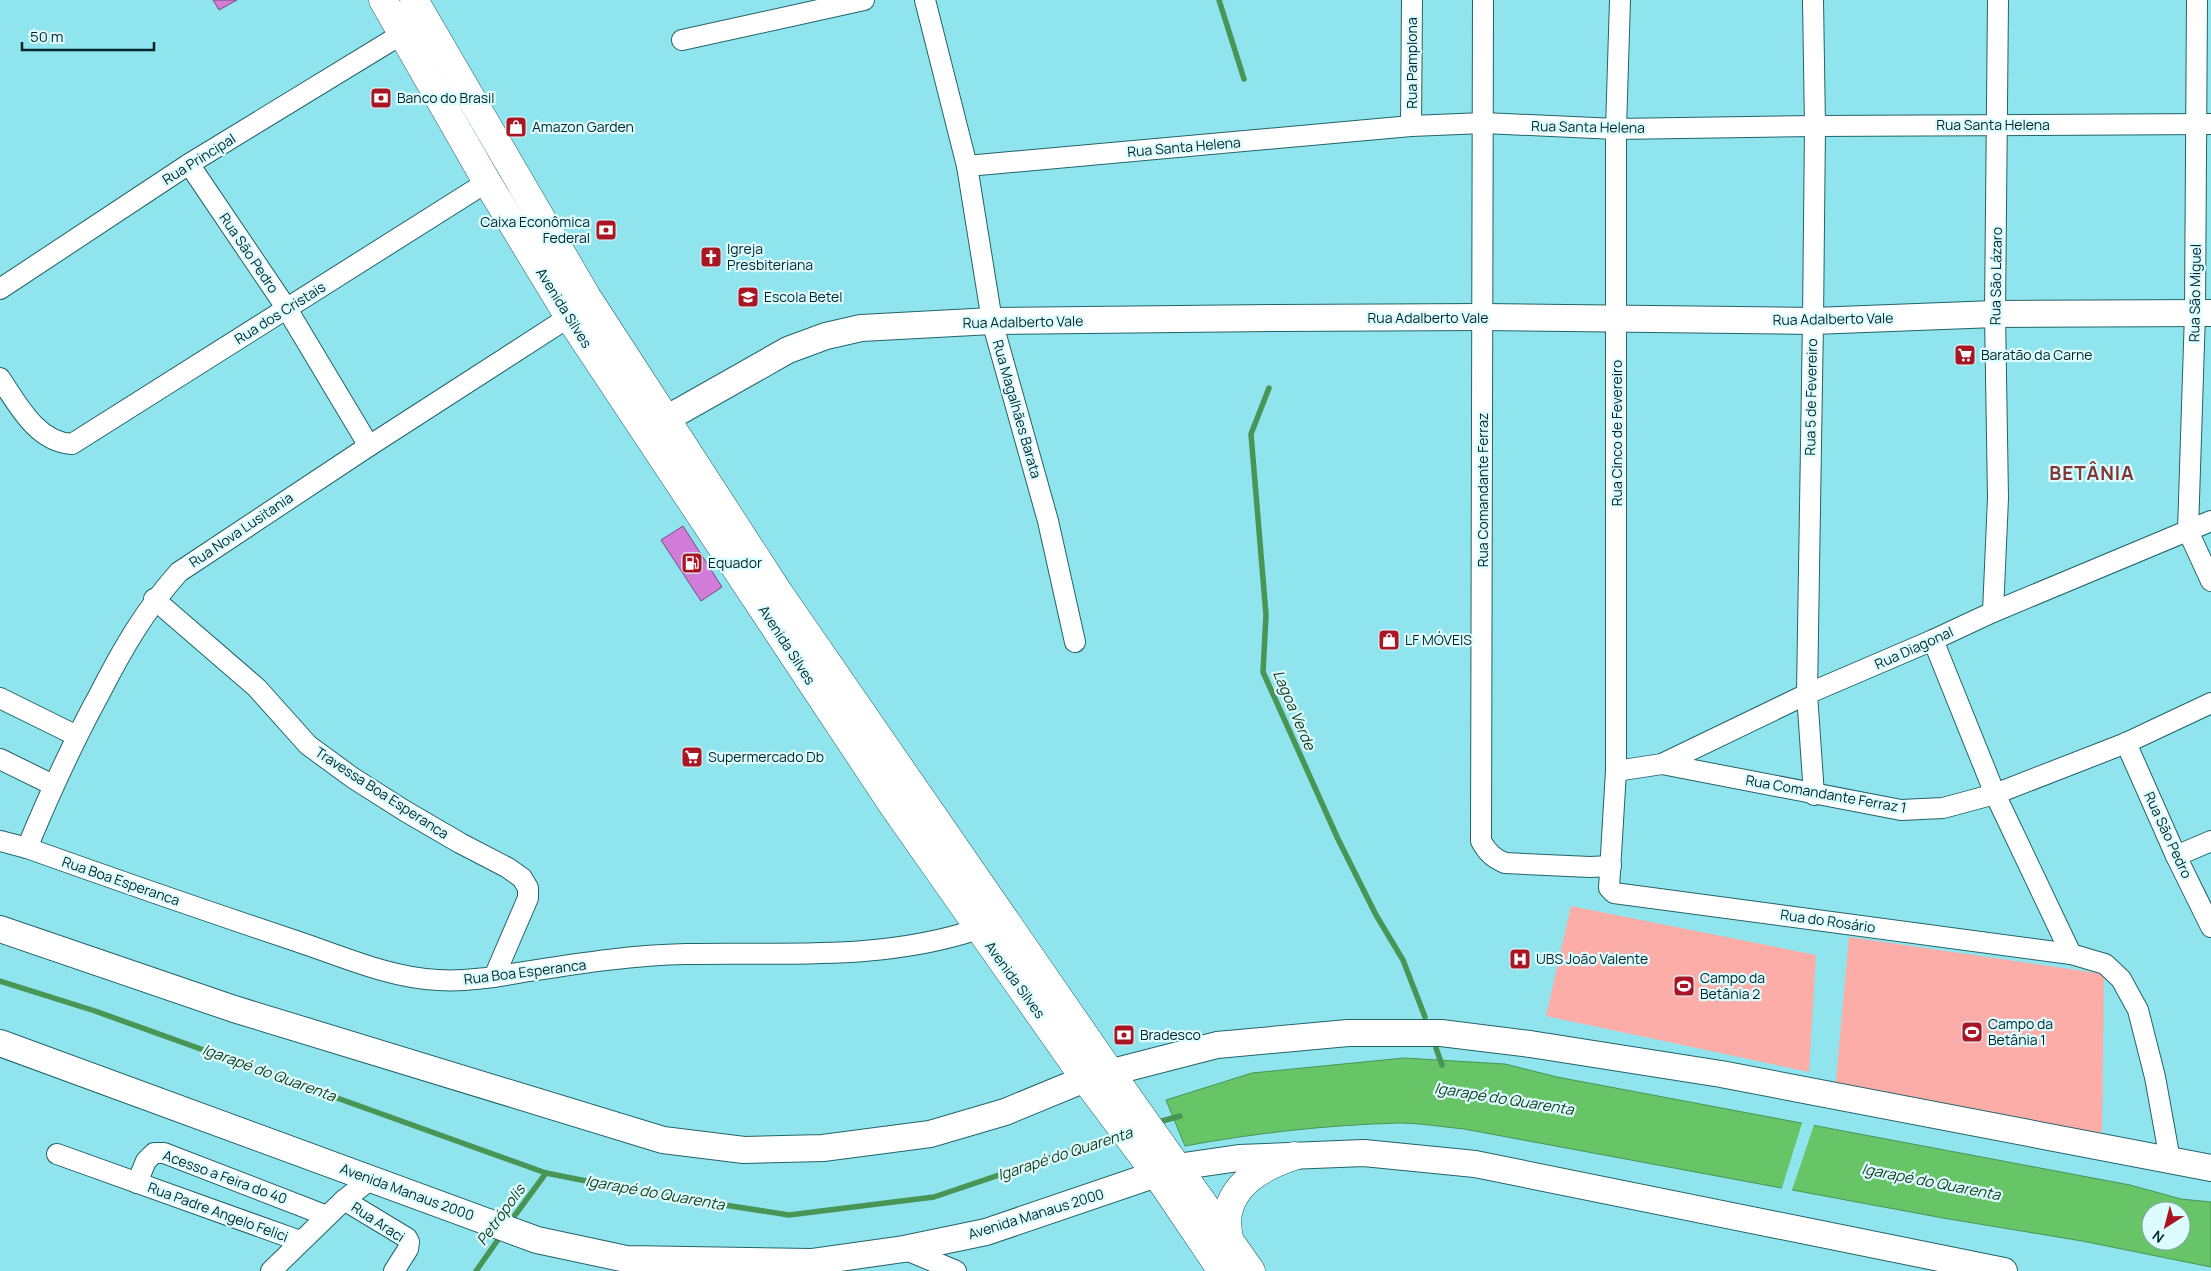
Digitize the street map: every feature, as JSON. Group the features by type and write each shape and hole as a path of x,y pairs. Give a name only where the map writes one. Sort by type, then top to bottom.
{"main road":[{"name":"Avenida Silves","path":"383,0 487,182 569,317 894,807 978,929 1098,1076"},
{"name":"Avenida Silves","path":"414,0 587,297 779,593 1098,1076 1163,1166 1229,1239 1251,1271"},
{"path":"1229,1239 1227,1219 1232,1200 1243,1183 1270,1164 1294,1156"},
{"name":"Avenida Silves","path":"1163,1166 1222,1271"}],"street":[{"path":"682,40 864,0"},
{"name":"Rua Magalhães Barata","path":"925,0 967,166 992,321 1048,521 1075,642"},
{"name":"Rua Pamplona","path":"1411,126 1412,0"},
{"name":"Rua Comandante Ferraz","path":"1483,0 1484,317 1481,841 1494,858 1505,864 1611,866"},
{"name":"Rua Cinco de Fevereiro","path":"1611,866 1616,772 1618,319 1616,129 1620,0"},
{"name":"Rua 5 de Fevereiro","path":"1813,0 1815,126 1806,694 1814,794"},
{"name":"Rua São Lázaro","path":"1993,612 1998,498 1995,314 1998,0"},
{"name":"Rua São Miguel","path":"2197,0 2204,124 2203,313 2188,531 2211,581"},
{"name":"Rua Principal","path":"0,289 189,164 402,34"},
{"name":"Rua Santa Helena","path":"967,166 1411,126 1484,123 1616,129 1998,124 2204,124"},
{"name":"Rua São Pedro","path":"189,164 287,309 369,446"},
{"name":"Rua dos Cristais","path":"0,378 27,418 46,436 60,443 72,444 487,182"},
{"name":"Rua Adalberto Vale","path":"666,419 788,350 826,336 861,328 992,321 1484,317 1813,322 1995,314 2203,313"},
{"name":"Rua Nova Lusitania","path":"27,848 53,784 120,655 154,599 179,572 569,317"},
{"name":"Rua Diagonal","path":"1616,772 1662,764 1806,694 1933,640 1993,612 2211,521"},
{"name":"Travessa Boa Esperanca","path":"154,599 257,688 308,745 353,778 398,806 460,844 508,868 522,878 528,888 528,898 494,977"},
{"path":"1933,640 1995,794 2070,954"},
{"path":"0,698 77,736"},
{"name":"Rua Comandante Ferraz 1","path":"1662,764 1900,810 1943,808 1995,794 2126,743 2211,704"},
{"name":"Rua São Pedro","path":"2126,743 2176,856 2211,927"},
{"path":"0,759 53,784"},
{"name":"Rua Boa Esperanca","path":"0,841 27,848 196,908 395,973 434,980 462,981 659,955 844,954 909,947 978,929"},
{"path":"2176,856 2211,841"},
{"name":"Rua do Rosário","path":"1611,866 1608,888 1614,893 2070,954 2105,964 2121,979 2138,1010 2155,1077 2170,1160"},
{"path":"0,929 234,1009 663,1140 744,1150 823,1148 930,1134 1005,1112 1098,1076 1217,1045 1348,1033 1440,1033 1530,1044 1721,1074 2211,1168"},
{"name":"Avenida Manaus 2000","path":"0,1043 537,1240 626,1258 811,1262 904,1249 986,1232 1163,1166 1239,1158 1364,1153 1474,1164 2004,1271"},
{"name":"Acesso a Feira do 40","path":"137,1183 146,1161 154,1153 164,1153 327,1216"},
{"name":"Rua Padre Angelo Felici","path":"57,1154 300,1241"},
{"path":"340,1168 344,1200"},
{"path":"271,1271 344,1200 371,1179"},
{"name":"Rua Araci","path":"344,1200 407,1238 410,1242 408,1249 394,1271"},
{"path":"904,1249 956,1271"}],"shaded area":[{"name":"Campo da Betânia 2","path":"1571,906 1816,955 1809,1072 1546,1016"},
{"name":"Campo da Betânia 1","path":"1849,937 2104,974 2102,1134 1835,1091"}],"water":[{"path":"1404,1058 1505,1064 1557,1077 2130,1185 2181,1199 2211,1202 2211,1267 2082,1241 1943,1218 1464,1129 1423,1124 1372,1124 1318,1128 1238,1137 1185,1146 1166,1100 1252,1073"}],"pier":[{"path":"1803,1120 1815,1122 1791,1193 1781,1191"}],"building":[{"path":"213,0 237,0 219,10"},
{"name":"Equador","path":"683,526 722,587 701,601 661,540"}],"waterway":[{"name":"Lagoa Verde","path":"1219,0 1244,79"},
{"name":"Lagoa Verde","path":"1269,388 1251,434 1266,615 1263,672 1338,839 1376,915 1403,960 1425,1017"},
{"name":"Igarapé do Quarenta","path":"0,981 95,1011 546,1173 647,1193 789,1215 934,1197 1118,1135"},
{"name":"Lagoa Verde","path":"1436,1048 1442,1065"},
{"name":"Igarapé do Quarenta","path":"1155,1123 1180,1116"},
{"name":"Petrópolis","path":"510,1222 546,1173"},
{"name":"Petrópolis","path":"476,1271 502,1234"}],"place":[{"name":"Banco do Brasil","path":"381,98"},
{"name":"Amazon Garden","path":"516,127"},
{"name":"Caixa Econômica Federal","path":"606,230"},
{"name":"Igreja Presbiteriana","path":"711,257"},
{"name":"Escola Betel","path":"748,297"},
{"name":"Baratão da Carne","path":"1965,355"},
{"name":"Equador","path":"692,563"},
{"name":"LF MÓVEIS","path":"1389,640"},
{"name":"Supermercado Db","path":"692,757"},
{"name":"UBS João Valente","path":"1520,959"},
{"name":"Campo da Betânia 2","path":"1684,986"},
{"name":"Campo da Betânia 1","path":"1972,1032"},
{"name":"Bradesco","path":"1124,1035"}],"district":[{"name":"BETÂNIA","path":"2092,473"}]}
